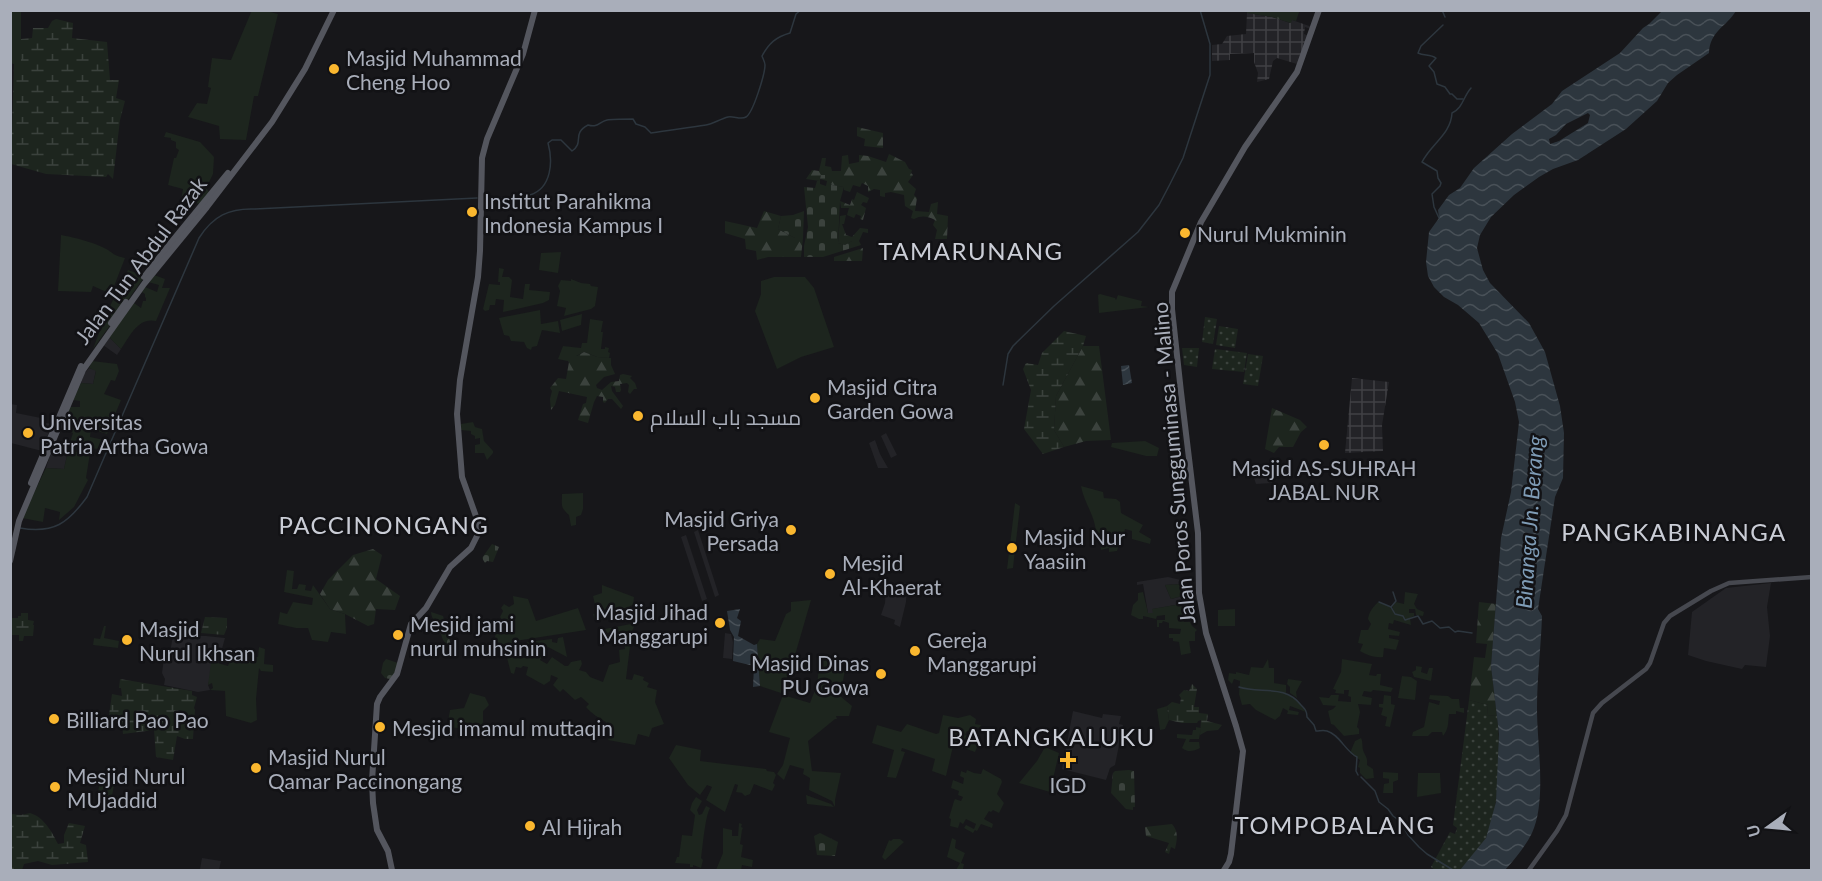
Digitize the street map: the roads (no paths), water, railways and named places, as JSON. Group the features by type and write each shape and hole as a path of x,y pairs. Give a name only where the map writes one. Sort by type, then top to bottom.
{"main road":[{"name":"Jalan Tun Abdul Razak","path":"16,530 87,364 144,284 254,147 310,61 332,10"},
{"path":"392,870 388,851 377,830 372,782 377,704 397,674 411,624 426,608 450,567 471,548 478,536 478,522 462,477 457,414 463,360 478,277 482,158 484,148 523,54 535,10"},
{"name":"Jalan Poros Sungguminasa - Malino","path":"1224,870 1231,855 1243,751 1211,654 1202,610 1198,530 1172,309 1172,292 1202,222 1254,133 1297,72 1319,10"},
{"path":"10,548 16,530"},
{"path":"10,561 16,530"},
{"path":"1529,870 1566,815 1593,713 1602,703 1646,669 1661,628 1668,617 1724,584 1812,577"}],"water":[{"name":"Binanga Jn. Berang","path":"1662,11 1736,11 1715,34 1709,53 1668,83 1657,101 1626,129 1578,160 1539,177 1514,195 1491,217 1480,235 1477,248 1483,270 1490,283 1529,323 1545,352 1560,406 1564,433 1563,478 1555,497 1538,609 1542,616 1537,709 1540,789 1537,820 1526,843 1505,870 1460,870 1486,838 1496,802 1499,734 1491,666 1501,538 1511,492 1519,422 1515,402 1498,354 1479,323 1458,305 1444,297 1434,287 1428,276 1426,262 1429,232 1439,218 1438,210 1449,195 1460,188 1474,168 1512,134 1552,104 1562,91 1620,53","holes":["1588,113 1590,115 1588,123 1550,144 1549,139 1566,124"]},
{"path":"1129,365 1132,383 1123,385 1121,366"},
{"path":"740,609 737,618 741,621 738,636 754,645 757,644 760,686 753,687 754,666 733,661 734,637 730,630 727,611"}],"waterway":[{"path":"482,198 519,197 537,191 543,186 549,173 548,143 552,140 561,140 572,151 578,144 580,132 588,125 596,125 609,120 633,119 636,124 645,127 651,133 711,124 728,117 746,117 755,101 763,76 765,65 762,56 773,41 790,33 796,14 801,10"},
{"path":"1003,385 1008,354 1013,346 1054,306 1138,232 1159,205 1183,158 1210,75 1210,44 1200,10"},
{"path":"1442,10 1445,17"},
{"path":"1443,25 1421,46 1418,53 1436,58 1429,66 1434,72 1437,84 1445,87 1457,99 1463,99"},
{"path":"1439,218 1432,194 1441,183 1437,171 1422,162 1448,127 1452,113 1471,88"},
{"path":"20,528 51,528 73,514 87,497 199,238 216,219 230,212 246,209 477,198"},
{"path":"1391,607 1396,601 1393,592"},
{"path":"1379,602 1391,607 1395,614 1403,616 1405,620 1418,616 1423,624 1432,621 1440,628 1449,627 1455,632 1472,633"},
{"path":"1239,687 1280,692 1295,698 1306,710 1307,717 1316,731 1331,733 1357,757 1358,775"},
{"path":"1361,777 1375,791 1379,802 1400,821 1408,835 1419,847 1453,870"}],"place":[{"name":"Masjid Muhammad Cheng Hoo","path":"334,69"},
{"name":"Institut Parahikma Indonesia Kampus I","path":"472,212"},
{"name":"Nurul Mukminin","path":"1185,233"},
{"name":"Masjid Citra Garden Gowa","path":"815,398"},
{"name":"مسجد باب السلام","path":"638,416"},
{"name":"Universitas Patria Artha Gowa","path":"28,433"},
{"name":"Masjid AS-SUHRAH JABAL NUR","path":"1324,445"},
{"name":"Masjid Griya Persada","path":"791,530"},
{"name":"Masjid Nur Yaasiin","path":"1012,548"},
{"name":"Mesjid Al-Khaerat","path":"830,574"},
{"name":"Masjid Jihad Manggarupi","path":"720,623"},
{"name":"Mesjid jami nurul muhsinin","path":"398,635"},
{"name":"Masjid Nurul Ikhsan","path":"127,640"},
{"name":"Gereja Manggarupi","path":"915,651"},
{"name":"Masjid Dinas PU Gowa","path":"881,674"},
{"name":"Billiard Pao Pao","path":"54,719"},
{"name":"Mesjid imamul muttaqin","path":"380,727"},
{"name":"IGD","path":"1068,760"},
{"name":"Masjid Nurul Qamar Paccinongang","path":"256,768"},
{"name":"Mesjid Nurul MUjaddid","path":"55,787"},
{"name":"Al Hijrah","path":"530,826"}],"district":[{"name":"TAMARUNANG","path":"971,250"},
{"name":"PACCINONGANG","path":"384,524"},
{"name":"PANGKABINANGA","path":"1674,531"},
{"name":"BATANGKALUKU","path":"1052,736"},
{"name":"TOMPOBALANG","path":"1335,824"}]}
